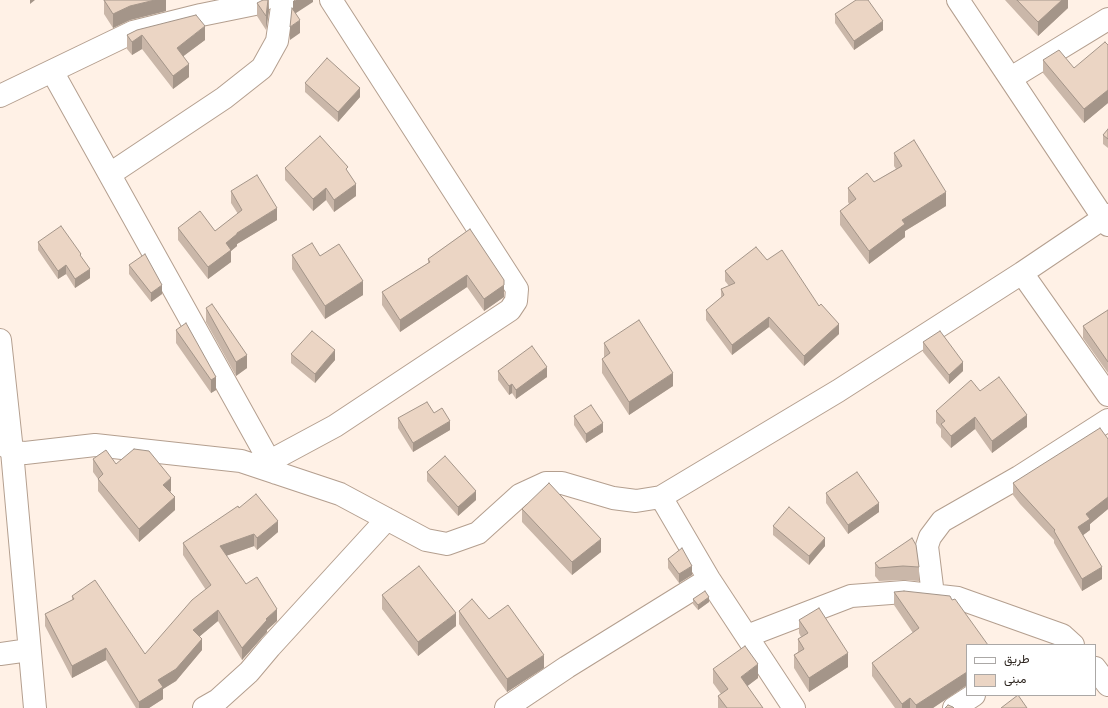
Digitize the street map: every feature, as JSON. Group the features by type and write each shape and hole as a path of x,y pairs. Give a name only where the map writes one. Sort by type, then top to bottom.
{"street":[{"path":"0,96 133,32 201,15 255,4 263,0"},
{"path":"110,174 224,98 262,68 277,41 283,0"},
{"path":"273,467 510,310 516,301 517,289 331,0"},
{"path":"6,446 25,453 95,445 241,461 273,467 340,494 426,540 447,544 478,533 520,495 546,483 562,483 613,498 636,501 661,497 838,391 1106,219 958,0"},
{"path":"1011,78 1108,19"},
{"path":"52,71 273,467"},
{"path":"1022,273 1108,395"},
{"path":"0,340 8,502 29,650 35,708"},
{"path":"933,595 927,546 930,537 942,522 1019,477 1108,420"},
{"path":"661,497 709,579 794,708"},
{"path":"204,708 218,700 249,672 387,519"},
{"path":"506,708 567,667 709,579"},
{"path":"747,636 851,596 904,592 958,598 1061,642"},
{"path":"0,654 29,650"},
{"path":"1096,669 1108,685"},
{"path":"954,708 972,696"}],"building":[{"path":"104,0 155,0 130,6 113,14"},
{"path":"263,0 268,0 266,16 257,3"},
{"path":"856,0 868,0 883,21 854,41 835,14"},
{"path":"1017,0 1062,0 1038,22"},
{"path":"292,8 300,20 290,27"},
{"path":"196,15 205,26 177,48 189,64 173,76 142,35 132,42 127,35 137,30"},
{"path":"1105,42 1108,45 1108,90 1084,109 1043,60 1059,50 1074,68"},
{"path":"327,58 360,88 338,112 305,83"},
{"path":"1108,129 1108,139 1103,135"},
{"path":"320,136 348,167 346,169 356,184 334,200 326,188 313,199 285,168"},
{"path":"914,140 946,192 902,220 905,224 869,251 840,211 856,199 848,188 867,173 874,182 902,166 894,153"},
{"path":"257,175 277,208 237,233 226,243 231,250 208,267 178,228 200,211 215,231 242,210 231,191"},
{"path":"61,226 90,269 75,279 66,265 58,271 38,242"},
{"path":"470,229 504,280 504,285 484,299 467,275 400,320 382,292 430,262 428,259"},
{"path":"312,243 320,256 339,244 363,281 325,306 292,255"},
{"path":"756,247 767,260 782,250 819,306 821,304 839,324 804,356 769,317 732,345 706,310 724,295 721,289 735,283 725,271"},
{"path":"145,254 162,285 151,293 129,265"},
{"path":"212,304 247,355 236,362 206,308"},
{"path":"1108,310 1108,362 1083,326"},
{"path":"639,320 673,373 629,402 602,359 610,353 604,343"},
{"path":"186,323 216,377 211,380 176,330"},
{"path":"312,331 335,350 315,374 291,354"},
{"path":"940,331 963,362 949,375 923,342"},
{"path":"532,346 547,367 516,390 512,384 509,386 498,371"},
{"path":"999,377 1027,415 992,441 975,417 951,436 941,424 945,421 936,411 971,380 980,391"},
{"path":"427,402 434,413 442,408 450,421 413,443 398,418"},
{"path":"591,405 603,423 586,434 574,416"},
{"path":"1100,428 1108,439 1108,497 1086,514 1090,519 1078,527 1102,567 1082,579 1054,531 1055,530 1013,483"},
{"path":"134,449 149,451 171,478 163,485 175,497 139,529 98,479 103,474 93,459 106,450 116,464"},
{"path":"445,456 476,491 458,507 427,472"},
{"path":"857,472 879,503 848,525 826,493"},
{"path":"549,483 601,539 572,562 522,509"},
{"path":"256,494 278,521 257,538 254,534 220,546 246,584 257,577 277,609 266,619 267,620 242,648 218,610 193,630 202,639 176,669 158,680 163,687 139,702 106,648 72,666 45,614 74,599 72,596 95,580 145,654 192,600 211,585 183,543 238,506 239,508"},
{"path":"789,507 825,538 809,556 773,526"},
{"path":"912,538 916,545 919,567 903,566 879,568 875,563"},
{"path":"682,548 692,566 679,574 668,559"},
{"path":"419,566 456,613 418,642 382,595"},
{"path":"705,591 709,597 698,605 693,599"},
{"path":"904,591 950,596 952,600 955,599 987,644 966,644 966,673 916,705 910,698 902,704 872,663 919,628 894,592"},
{"path":"472,599 489,619 508,605 544,655 507,679 459,611"},
{"path":"819,608 848,653 809,678 794,655 804,649 798,639 808,633 799,620"},
{"path":"745,646 758,664 741,677 763,708 727,708 718,696 728,689 713,669"},
{"path":"1019,696 1027,708 1001,708"},
{"path":"948,705 953,707 954,708 945,708"}]}
